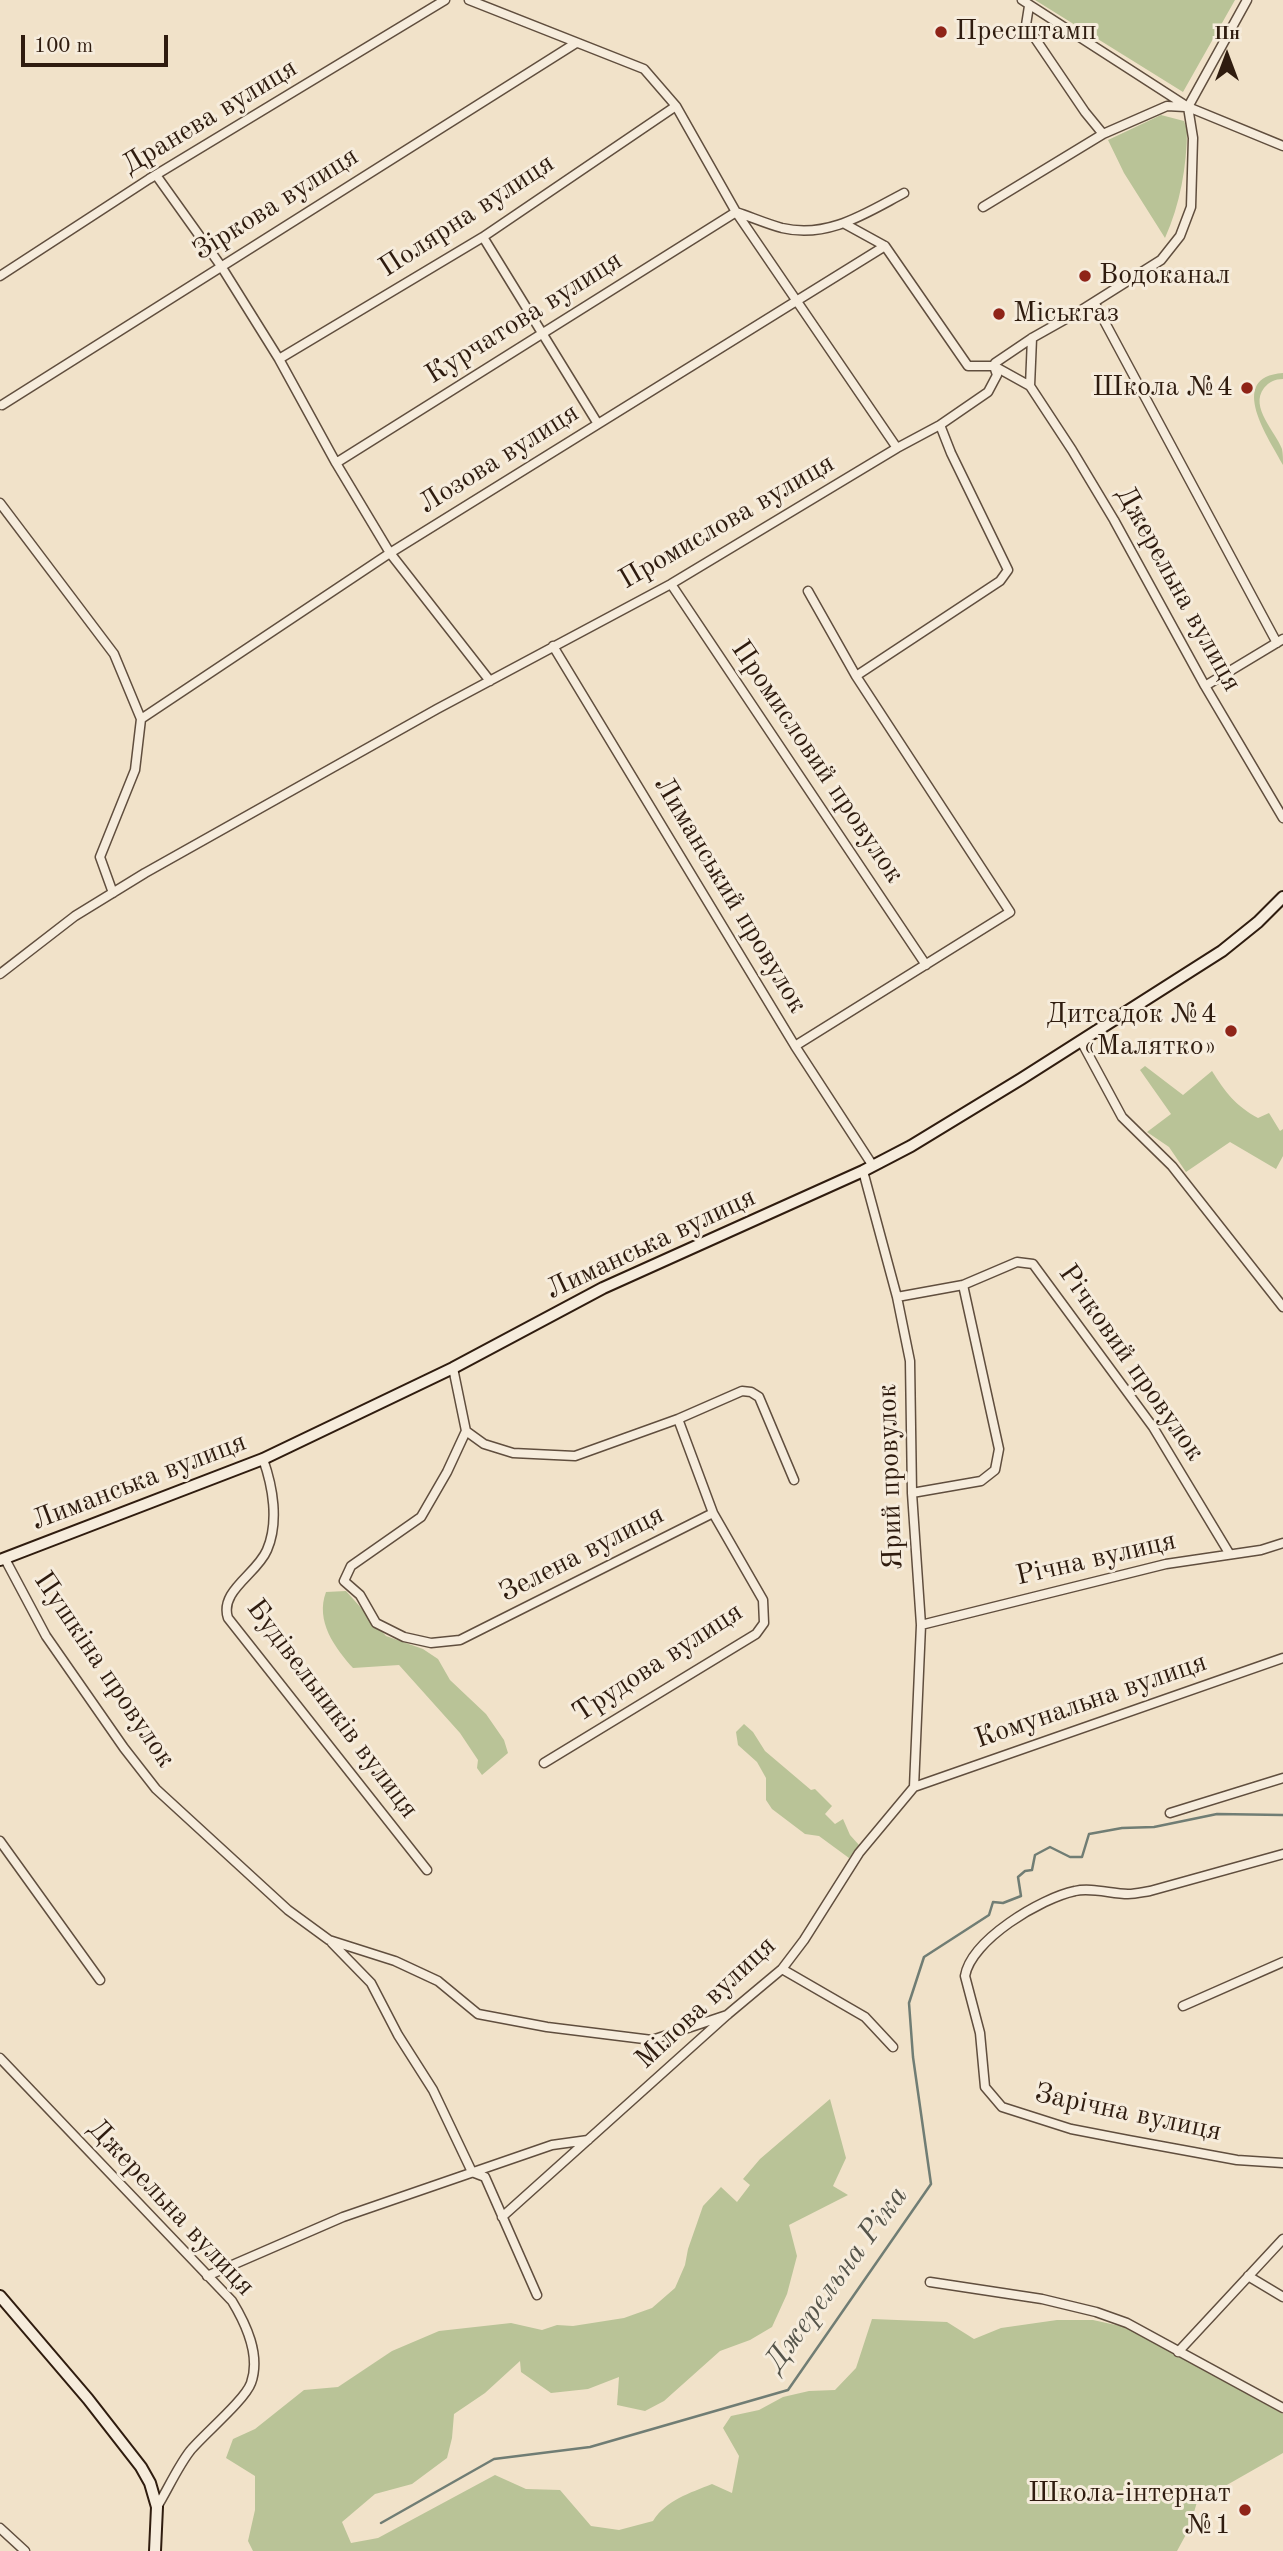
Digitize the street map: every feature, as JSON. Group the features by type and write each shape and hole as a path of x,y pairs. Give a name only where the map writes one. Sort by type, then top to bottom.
{"street":[{"name":"Дранева вулиця","path":"0,276 156,175 445,0"},
{"path":"469,0 644,69 676,106 736,212 897,448"},
{"path":"994,366 1032,338 1161,260 1180,236 1191,206 1193,138 1188,107 1247,0"},
{"path":"1025,3 1188,107 1283,146"},
{"path":"1025,3 1026,25 1103,134"},
{"name":"Зіркова вулиця","path":"2,405 576,43"},
{"name":"Полярна вулиця","path":"279,359 483,237 676,106"},
{"path":"983,206 1103,134 1167,106 1188,107"},
{"path":"156,175 221,266 279,359 336,463 390,553 489,681"},
{"path":"736,212 783,228 815,230 845,224 904,193"},
{"name":"Курчатова вулиця","path":"336,463 736,212"},
{"path":"845,224 885,246 968,366 994,366 1030,386 1032,338"},
{"path":"483,237 598,424"},
{"name":"Лозова вулиця","path":"141,719 390,553 885,246"},
{"path":"1094,302 1280,641 1205,686"},
{"name":"Промислова вулиця","path":"0,974 75,915 145,873 489,681 671,584 940,425 988,392 997,375 994,366"},
{"name":"Джерельна вулиця","path":"1030,386 1107,508 1205,686 1283,818"},
{"path":"856,676 1000,582 1008,570 940,425"},
{"path":"0,503 114,654 141,719 135,770 100,857 113,892"},
{"name":"Промисловий провулок","path":"671,584 926,965"},
{"path":"795,1046 1010,912 856,676 808,591"},
{"name":"Лиманський провулок","path":"553,646 868,1168"},
{"name":"Лиманська вулиця","path":"2,1560 263,1458 453,1368 603,1288 911,1146 1222,951 1258,922 1283,897"},
{"path":"1081,1041 1122,1117 1172,1166 1283,1307"},
{"name":"Ярий провулок","path":"868,1168 910,1361 912,1493 921,1625 914,1787"},
{"name":"Річковий провулок","path":"897,1297 963,1285 1017,1262 1033,1264 1153,1427 1229,1553"},
{"path":"912,1493 981,1481 995,1470 999,1449 963,1285"},
{"path":"453,1368 466,1431 484,1444 513,1453 575,1456 678,1419 742,1391 751,1392 759,1397 794,1480"},
{"path":"678,1419 713,1513"},
{"name":"Зелена вулиця","path":"466,1431 447,1472 421,1517 351,1566 344,1581 360,1595 376,1623 404,1637 432,1643 460,1640 713,1513"},
{"name":"Будівельників вулиця","path":"263,1458 272,1495 273,1530 267,1551 256,1568 225,1604 228,1618 427,1870"},
{"name":"Трудова вулиця","path":"544,1763 756,1634 764,1623 763,1600 713,1513"},
{"name":"Річна вулиця","path":"921,1625 1154,1567 1261,1550 1283,1543"},
{"name":"Пушкіна провулок","path":"2,1560 46,1636 156,1789 288,1910 329,1940 371,1983 398,2035 433,2090 472,2172"},
{"name":"Комунальна вулиця","path":"914,1787 1283,1658"},
{"path":"1170,1813 1283,1778"},
{"name":"Мілова вулиця","path":"502,2217 782,1969 804,1940 859,1853 914,1787"},
{"path":"0,1841 100,1980"},
{"name":"Зарічна вулиця","path":"1283,1854 1150,1891 1130,1894 1077,1890 1044,1902 991,1936 966,1966 965,1976 980,2034 985,2087 1002,2107 1071,2129 1237,2160 1283,2165"},
{"name":"Пушкіна провулок","path":"329,1940 395,1961 438,1981 478,2014 547,2027 652,2040 727,2015"},
{"path":"1182,2006 1283,1962"},
{"path":"782,1969 866,2017 893,2046"},
{"name":"Джерельна вулиця","path":"0,2058 232,2301 243,2319 251,2341 251,2384 190,2452 157,2507"},
{"path":"207,2276 343,2217 552,2145 590,2140"},
{"path":"472,2172 485,2177 537,2295"},
{"path":"1178,2352 1283,2239"},
{"path":"1248,2276 1283,2297"},
{"path":"930,2282 1042,2299 1096,2312 1127,2323 1283,2408"},
{"path":"0,2295 128,2448 150,2483 157,2507 155,2551"},
{"path":"0,2528 24,2551"}],"green space":[{"path":"1035,0 1235,0 1183,92"},
{"path":"1161,115 1184,121 1187,129 1182,185 1165,238 1124,173 1108,140"},
{"path":"1283,373 1283,379 1272,381 1264,388 1260,403 1265,419 1282,449 1283,465 1262,426 1254,397 1257,386 1266,377"},
{"path":"1145,1066 1183,1095 1212,1071 1226,1092 1243,1109 1258,1118 1269,1113 1280,1131 1283,1129 1283,1156 1276,1169 1230,1142 1186,1172 1169,1147 1147,1132 1171,1114 1140,1070"},
{"path":"346,1591 386,1636 423,1649 438,1659 450,1680 486,1714 504,1740 508,1753 482,1775 477,1768 478,1760 460,1733 399,1665 353,1668 334,1643 323,1613 326,1592"},
{"path":"744,1724 753,1732 765,1751 811,1790 815,1789 832,1806 825,1814 835,1824 843,1819 850,1835 859,1845 849,1858 819,1836 805,1834 772,1809 766,1800 766,1778 757,1762 738,1745 736,1732"},
{"path":"830,2099 846,2158 833,2186 848,2195 789,2225 797,2256 787,2294 772,2327 750,2340 720,2351 664,2401 645,2411 617,2405 619,2377 588,2389 551,2393 521,2372 520,2361 485,2393 454,2414 447,2458 412,2484 375,2494 342,2522 351,2543 378,2538 495,2475 526,2489 560,2490 591,2526 619,2530 653,2521 672,2502 712,2484 732,2493 739,2456 723,2428 731,2416 759,2410 783,2397 809,2391 835,2390 856,2368 872,2319 947,2322 974,2339 1001,2328 1057,2320 1093,2320 1129,2328 1283,2414 1283,2453 1197,2502 1189,2529 1177,2551 253,2551 248,2541 255,2510 255,2476 226,2458 233,2439 255,2429 304,2390 338,2387 392,2351 439,2331 511,2323 542,2330 557,2325 573,2326 624,2318 652,2308 675,2288 703,2206 721,2187 737,2202 750,2185 743,2179 760,2159"}],"waterway":[{"name":"Джерельна Ріка","path":"381,2523 494,2459 590,2447 788,2390 931,2184 913,2057 909,2003 924,1957 989,1915 993,1902 1003,1903 1021,1896 1018,1877 1025,1871 1032,1870 1035,1855 1050,1847 1070,1857 1082,1857 1089,1834 1122,1828 1154,1827 1217,1814 1283,1815"}],"place":[{"name":"Пресштамп","path":"941,32"},
{"name":"Водоканал","path":"1085,276"},
{"name":"Міськгаз","path":"999,314"},
{"name":"Школа №4","path":"1247,388"},
{"name":"Дитсадок №4 «Малятко»","path":"1231,1031"},
{"name":"Школа-інтернат №1","path":"1245,2510"}]}
